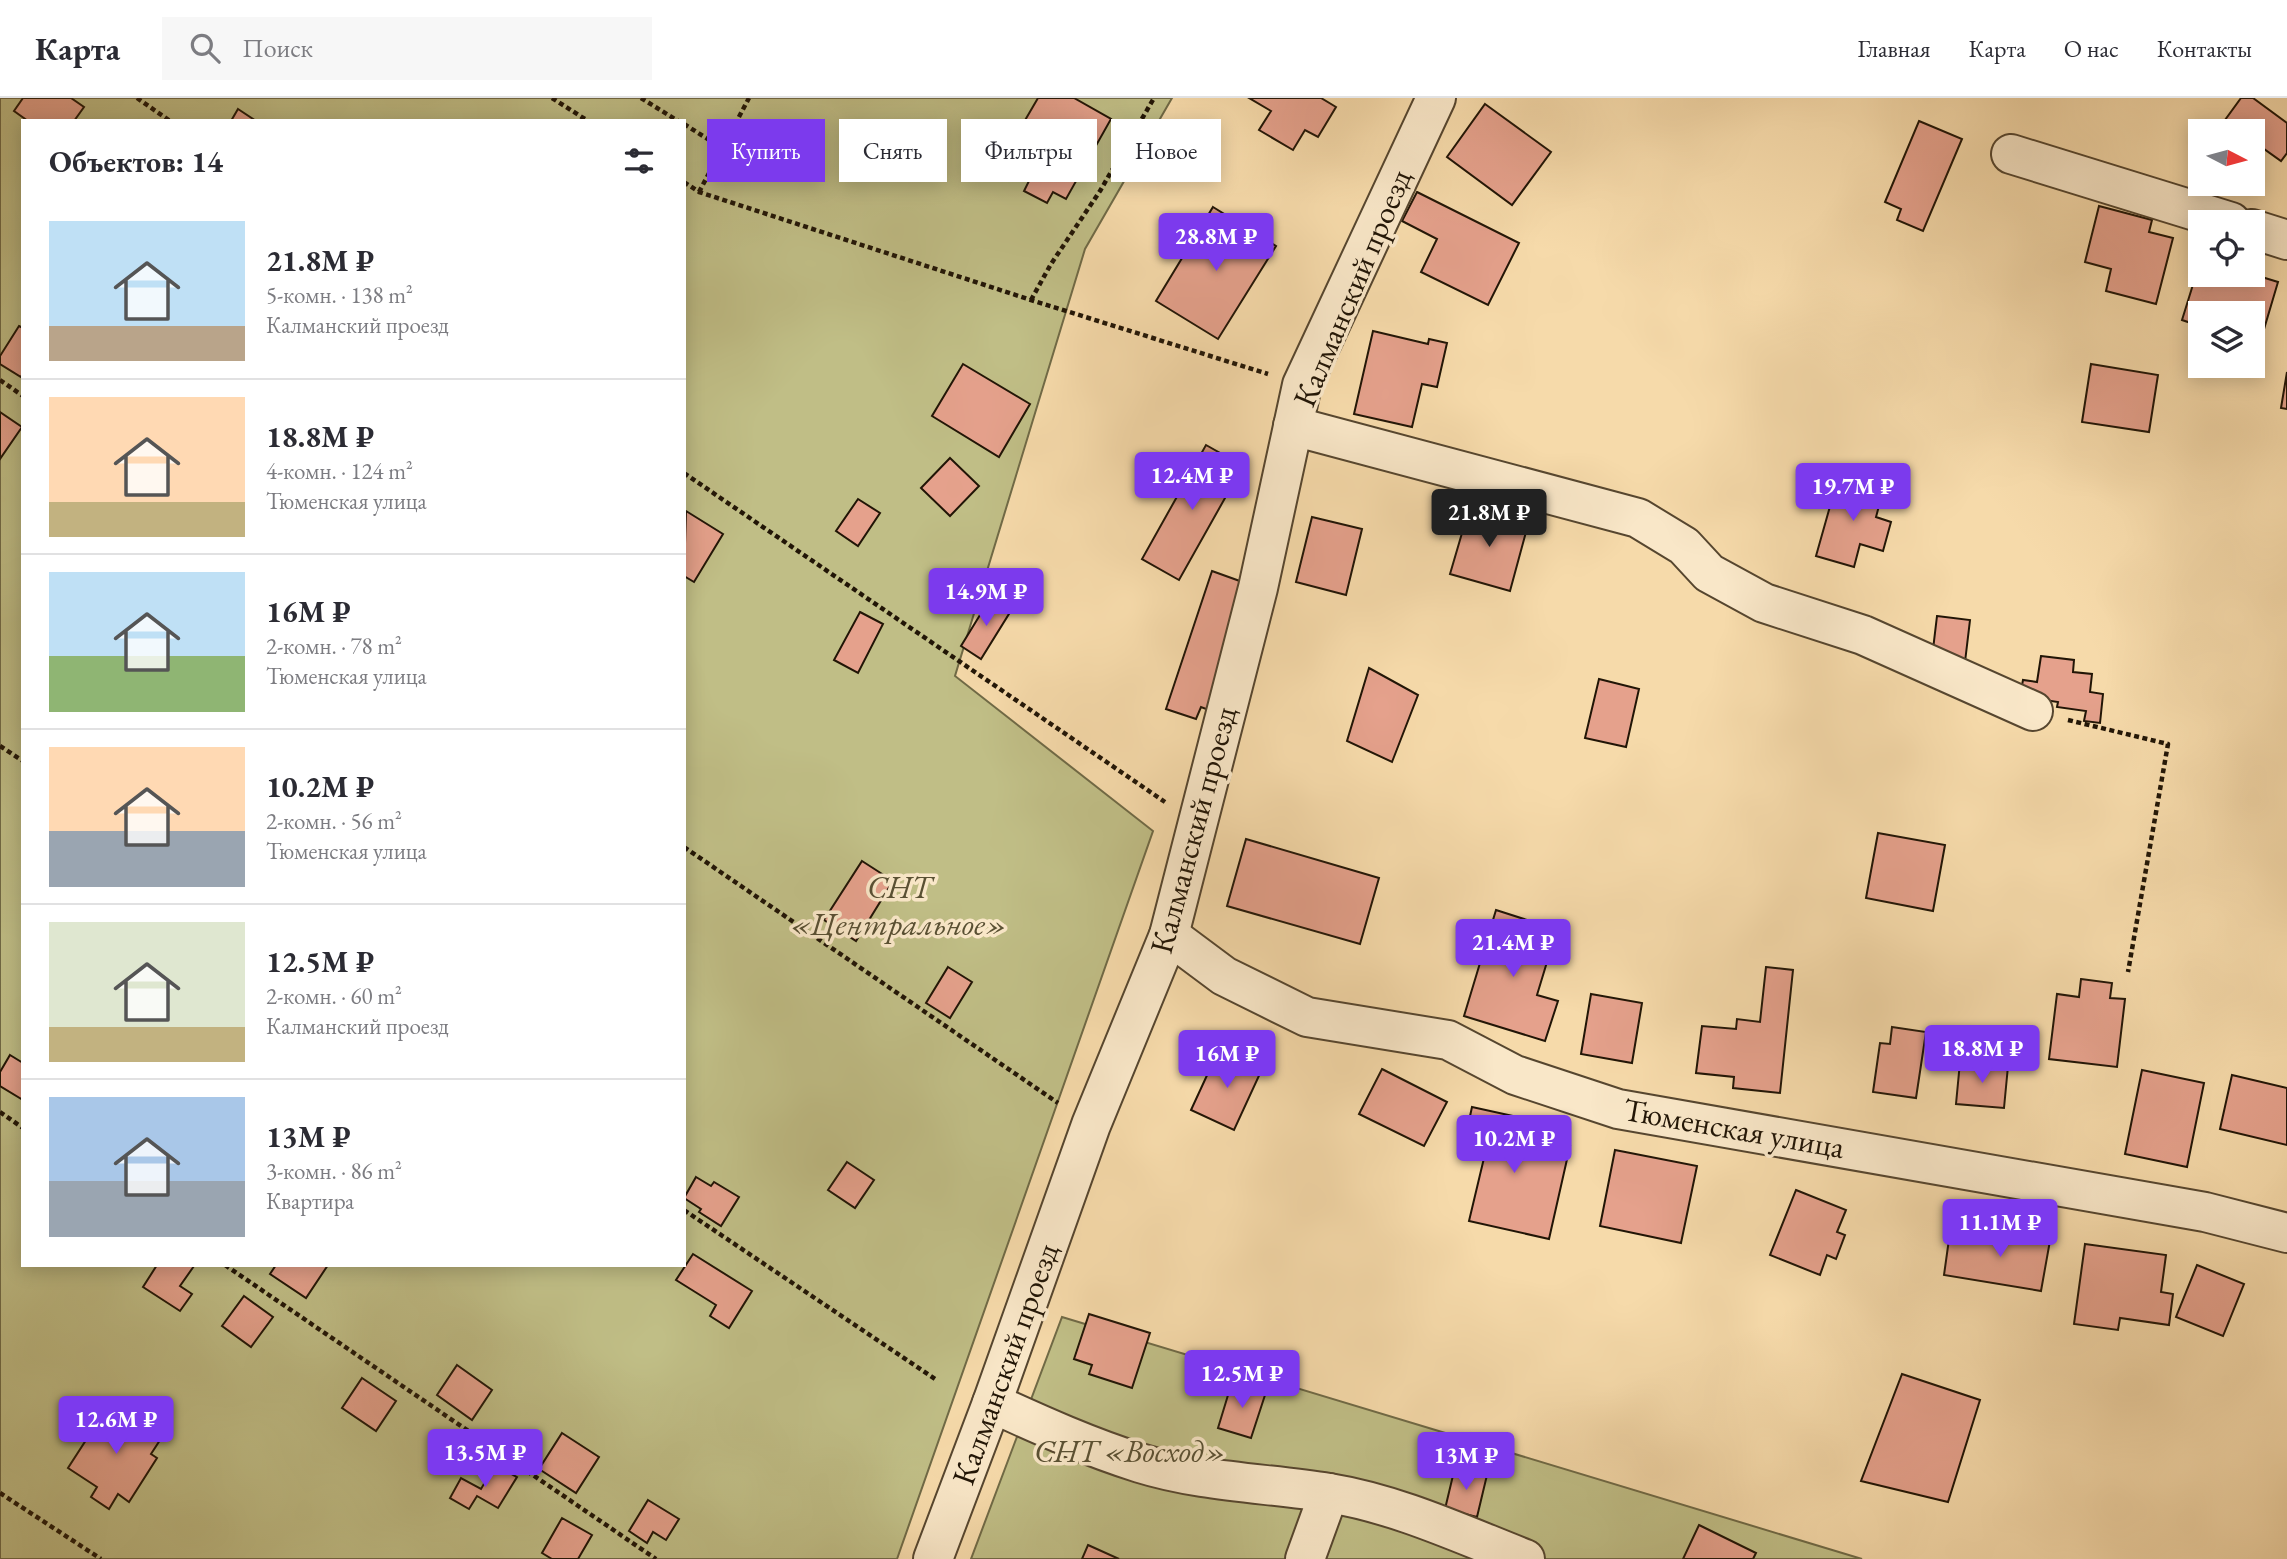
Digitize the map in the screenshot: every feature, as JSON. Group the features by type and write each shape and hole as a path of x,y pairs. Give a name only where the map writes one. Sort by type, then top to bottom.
{"street":[{"name":"Калманский проезд","path":"933,1559 992,1404 1091,1125 1169,935 1258,588 1302,385 1436,98"},
{"path":"2011,154 2192,210"},
{"path":"2265,233 2287,240"},
{"path":"1293,426 1638,519 1684,546 1709,573 1764,603 1863,635 2033,711"},
{"name":"Тюменская улица","path":"1169,935 1224,976 1307,1017 1448,1040 1515,1075 1618,1109 2206,1212 2287,1233"},
{"path":"992,1404 1140,1463 1201,1478 1329,1493 1370,1502 1426,1520 1525,1559"},
{"path":"1305,1559 1329,1493"}],"path":[{"path":"137,98 167,119"},
{"path":"552,98 585,119"},
{"path":"641,98 675,119"},
{"path":"738,119 749,98"},
{"path":"1031,300 1051,264 1100,191 1154,98"},
{"path":"686,125 707,138"},
{"path":"699,192 707,177"},
{"path":"686,183 699,192 1302,385"},
{"path":"0,380 21,395"},
{"path":"686,474 1197,824"},
{"path":"2033,711 2168,744 2128,972"},
{"path":"0,746 21,760"},
{"path":"686,848 1091,1125"},
{"path":"0,1112 21,1127"},
{"path":"686,1211 935,1379"},
{"path":"228,1267 656,1559"},
{"path":"0,1493 101,1559"}],"green space":[{"name":"СНТ «Центральное»","path":"0,98 1172,98 1160,119 1111,119 1111,182 1124,182 1085,249 955,676 1153,831 897,1559 0,1559"},
{"name":"СНТ «Восход»","path":"1062,1317 1862,1559 971,1559"}],"building":[{"path":"23,98 71,98 84,107 75,119 25,119 14,111"},
{"path":"1038,98 1074,98 1111,119 1097,144 1097,119 1026,119"},
{"path":"1249,98 1321,98 1336,107 1318,137 1305,130 1293,150 1259,130 1271,111"},
{"path":"2241,98 2253,98 2287,123 2287,153 2281,161 2265,150 2265,119 2226,119"},
{"path":"1485,104 1551,152 1512,205 1447,157"},
{"path":"238,109 253,119 232,119"},
{"path":"1919,121 1962,139 1923,231 1897,220 1901,209 1885,202"},
{"path":"1028,182 1076,182 1066,199 1053,192 1047,203 1024,191"},
{"path":"1417,192 1519,243 1488,305 1421,272 1437,239 1402,221"},
{"path":"2099,206 2152,220 2149,232 2173,238 2156,304 2106,291 2111,269 2085,262"},
{"path":"1213,207 1276,246 1218,339 1156,301"},
{"path":"2265,278 2278,282 2265,326 2265,301 2188,301 2188,322 2182,320 2192,287 2265,287"},
{"path":"19,326 21,327 21,377 0,364 0,356"},
{"path":"1373,331 1428,344 1429,339 1447,343 1437,387 1422,384 1412,427 1354,414"},
{"path":"963,364 1030,404 999,457 932,416"},
{"path":"2091,364 2158,375 2149,432 2082,422"},
{"path":"2287,372 2287,409 2281,408"},
{"path":"0,412 21,428 0,459"},
{"path":"1206,445 1243,466 1179,580 1142,559"},
{"path":"950,458 979,486 950,516 921,488"},
{"path":"1838,478 1883,491 1876,517 1891,522 1883,551 1860,544 1854,567 1816,556"},
{"path":"858,499 880,513 858,546 836,531"},
{"path":"1487,503 1513,510 1508,527 1526,532 1510,591 1450,574 1467,516 1482,521"},
{"path":"686,511 723,534 694,582 686,577"},
{"path":"1312,517 1362,529 1346,595 1296,582"},
{"path":"1212,571 1248,584 1214,712 1201,707 1196,719 1166,709"},
{"path":"991,597 1012,609 981,659 961,646"},
{"path":"860,612 883,624 858,673 834,660"},
{"path":"1937,616 1970,620 1965,662 1932,658"},
{"path":"2041,656 2074,660 2073,672 2092,674 2090,692 2103,694 2100,723 2084,721 2086,711 2057,707 2058,702 2020,696 2023,680 2037,682"},
{"path":"1369,668 1418,695 1392,762 1347,741"},
{"path":"1599,679 1639,689 1626,747 1585,738"},
{"path":"1878,833 1945,845 1933,911 1866,898"},
{"path":"1246,839 1379,878 1360,944 1227,906"},
{"path":"862,861 893,881 856,941 824,920"},
{"path":"1496,910 1549,927 1542,949 1550,952 1537,995 1558,1001 1545,1041 1464,1016"},
{"path":"948,967 972,982 950,1018 926,1003"},
{"path":"1766,967 1793,970 1780,1093 1733,1088 1734,1077 1696,1073 1702,1026 1736,1029 1737,1019 1760,1022"},
{"path":"2081,979 2112,983 2110,998 2125,999 2117,1067 2049,1059 2057,994 2079,997"},
{"path":"1591,994 1642,1003 1632,1063 1581,1054"},
{"path":"1892,1027 1926,1032 1916,1098 1873,1092 1880,1043 1890,1044"},
{"path":"1234,1053 1263,1067 1234,1130 1191,1110 1215,1058 1228,1065"},
{"path":"10,1055 21,1062 21,1099 0,1086 0,1072"},
{"path":"1960,1062 2008,1066 2004,1108 1956,1104"},
{"path":"1382,1069 1447,1102 1424,1146 1359,1114"},
{"path":"2142,1070 2204,1083 2187,1167 2125,1154"},
{"path":"2232,1075 2287,1088 2287,1145 2220,1129"},
{"path":"1472,1107 1513,1116 1509,1132 1570,1146 1549,1239 1469,1221 1484,1158 1462,1153"},
{"path":"1615,1150 1697,1166 1681,1243 1600,1226"},
{"path":"847,1162 874,1180 855,1208 828,1190"},
{"path":"696,1177 711,1186 714,1182 739,1197 721,1226 699,1212 701,1209 686,1199"},
{"path":"1796,1190 1846,1210 1837,1232 1845,1235 1836,1259 1827,1255 1820,1275 1770,1255"},
{"path":"2010,1228 2051,1235 2041,1291 1944,1275 1950,1232 2008,1242"},
{"path":"2085,1244 2166,1255 2161,1292 2173,1294 2169,1325 2120,1318 2118,1330 2074,1324"},
{"path":"693,1254 752,1291 729,1328 710,1316 716,1305 676,1280"},
{"path":"2197,1265 2244,1284 2223,1336 2176,1317"},
{"path":"156,1267 193,1267 180,1286 192,1294 180,1311 143,1287"},
{"path":"275,1267 327,1267 306,1298 270,1274"},
{"path":"244,1296 273,1317 251,1347 222,1326"},
{"path":"1089,1314 1150,1333 1132,1388 1089,1374 1092,1365 1074,1359"},
{"path":"457,1365 492,1390 472,1420 437,1395"},
{"path":"1902,1374 1980,1400 1948,1502 1861,1481"},
{"path":"362,1378 396,1401 376,1431 342,1408"},
{"path":"1232,1382 1266,1392 1251,1438 1218,1428"},
{"path":"110,1403 162,1437 151,1454 157,1458 129,1502 118,1494 109,1509 91,1497 97,1487 68,1468"},
{"path":"562,1433 599,1457 576,1493 539,1469"},
{"path":"495,1465 517,1477 498,1508 477,1496 469,1509 450,1498 461,1478 481,1489"},
{"path":"1455,1467 1487,1475 1477,1517 1445,1509"},
{"path":"648,1500 679,1519 666,1540 653,1532 647,1543 629,1531"},
{"path":"562,1518 592,1535 578,1559 552,1559 542,1553"},
{"path":"1699,1525 1756,1553 1753,1559 1683,1559"},
{"path":"1088,1545 1119,1559 1082,1559"}]}
